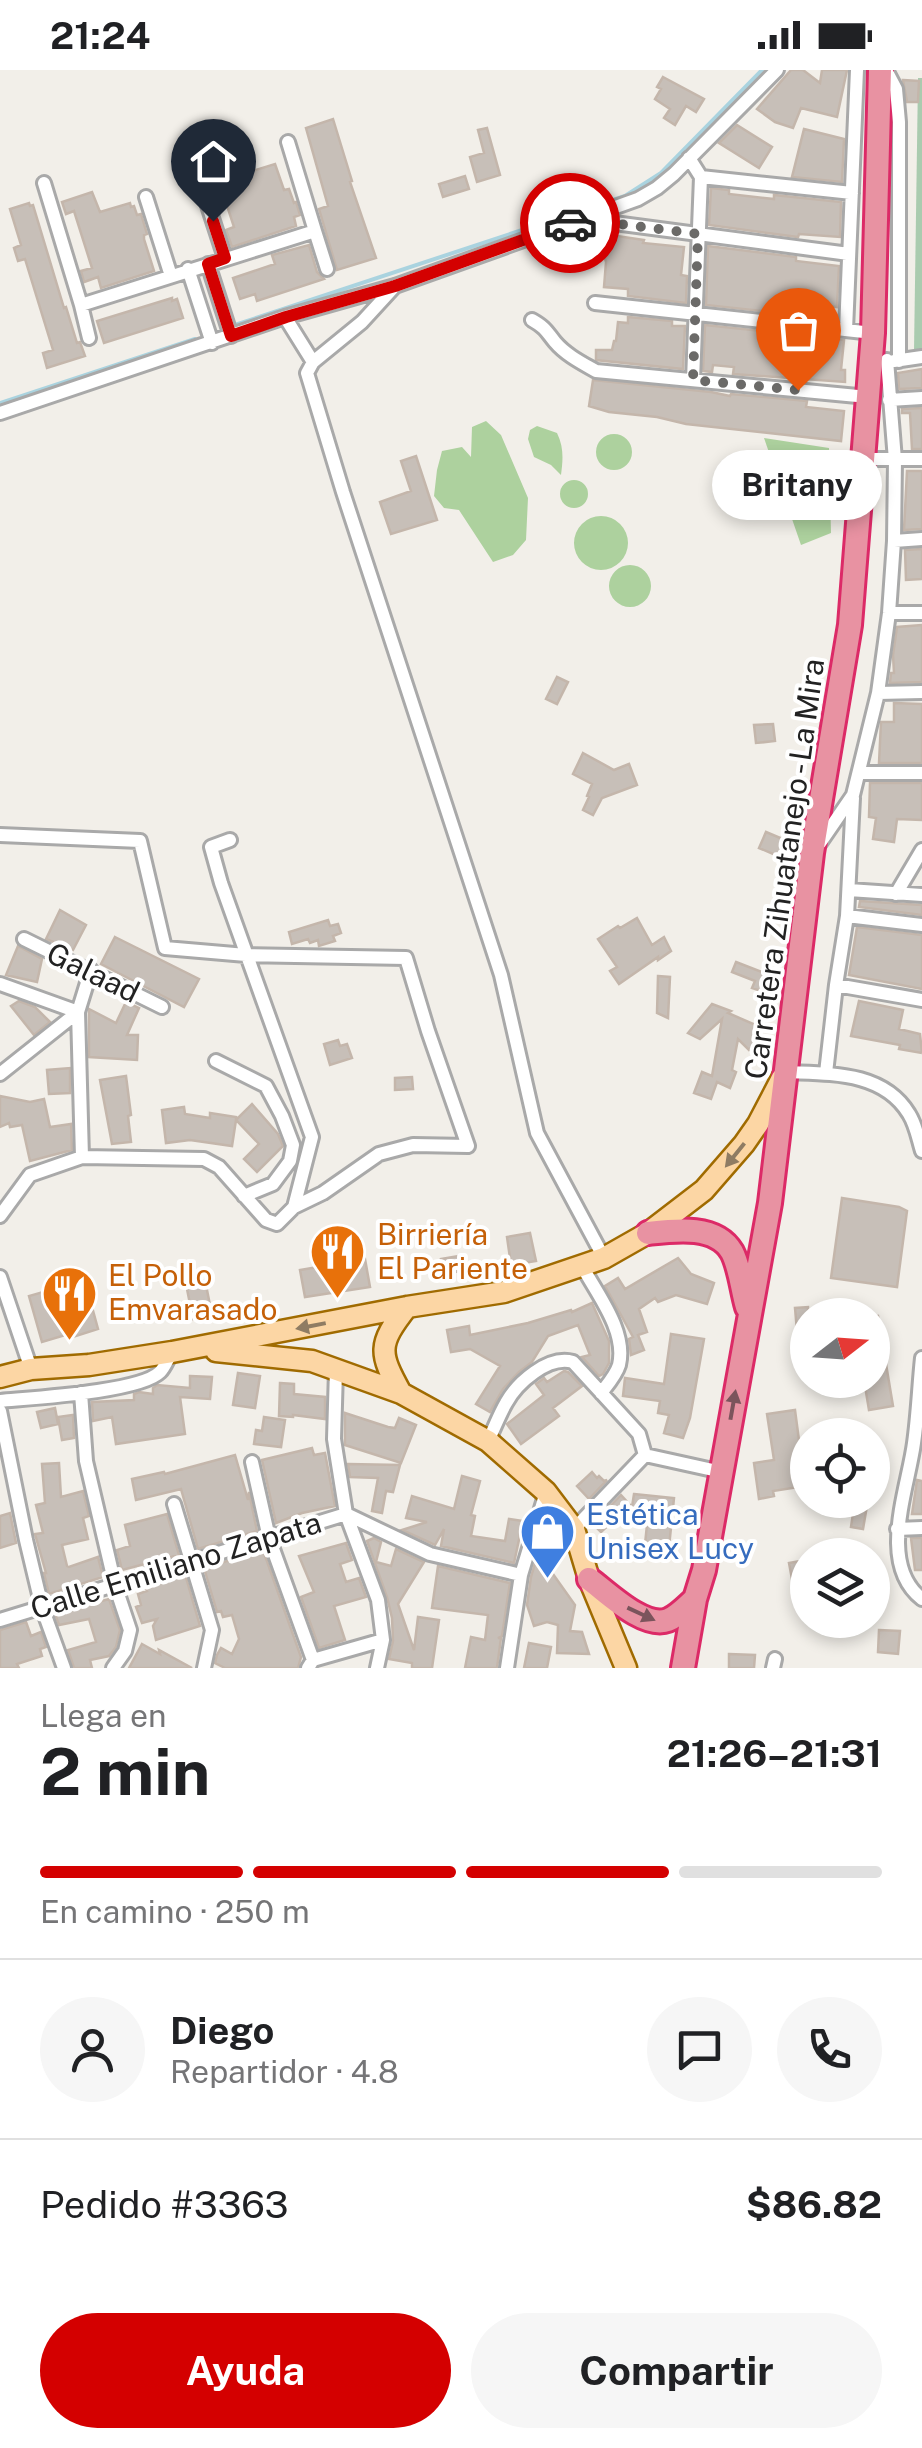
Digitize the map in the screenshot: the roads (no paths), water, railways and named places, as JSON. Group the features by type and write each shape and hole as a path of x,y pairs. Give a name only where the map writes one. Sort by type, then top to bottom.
{"highway":[{"name":"Carretera Zihuatanejo - La Mira","path":"683,1668 750,1320 778,1150 812,854 850,625 863,459 886,360 873,332 883,70"},
{"path":"648,1233 690,1230 716,1237 731,1249 750,1320"},
{"path":"589,1580 652,1622 668,1620 695,1599"}],"main road":[{"path":"0,1377 181,1350 504,1292 604,1258 648,1233 704,1190 758,1124 786,1072"},
{"path":"401,1394 385,1365 384,1343 392,1325 407,1308"},
{"path":"181,1350 312,1361 401,1394 488,1442 546,1492 574,1529 589,1580 626,1668"}],"street":[{"path":"0,413 286,317 395,286 638,199 657,188 777,70"},
{"path":"846,330 856,70"},
{"path":"883,70 896,90 898,122 886,360 922,357"},
{"path":"288,142 327,269"},
{"path":"689,158 701,178 693,380"},
{"path":"701,178 852,193"},
{"path":"44,183 89,338"},
{"path":"201,184 225,258"},
{"path":"146,198 170,276"},
{"path":"581,219 849,254"},
{"path":"80,304 315,231"},
{"path":"208,264 231,336"},
{"path":"188,269 212,343"},
{"path":"395,286 362,322 313,362 307,374 501,974 538,1132 604,1258"},
{"path":"595,303 873,332"},
{"path":"286,317 313,362"},
{"path":"532,320 549,330 572,358 596,371 879,399 922,398"},
{"path":"826,1074 850,890 853,795 878,692 889,613 895,460 879,399"},
{"path":"863,459 922,459"},
{"path":"894,540 922,539"},
{"path":"889,613 922,613"},
{"path":"878,692 922,692"},
{"path":"860,773 922,772"},
{"path":"812,854 853,795"},
{"path":"0,834 140,841 165,948 246,955 406,958 468,1146 413,1145 379,1154 323,1192 294,1206 276,1224 266,1220 219,1167 204,1160 82,1157 30,1176 0,1216"},
{"path":"230,840 211,847 312,1137 294,1206"},
{"path":"896,894 922,850"},
{"path":"850,890 922,895"},
{"path":"847,916 922,925"},
{"name":"Galaad","path":"24,938 162,1007"},
{"path":"82,1157 78,1012 90,970"},
{"path":"0,984 78,1012"},
{"path":"836,984 922,1000"},
{"path":"0,1074 78,1012"},
{"path":"216,1062 266,1086 293,1145 290,1161 273,1184 244,1196"},
{"path":"786,1072 862,1077 886,1090 907,1110 922,1151"},
{"path":"582,1266 616,1328 620,1345 618,1365 601,1392"},
{"path":"0,1277 31,1370"},
{"path":"0,1400 80,1394 146,1381 161,1372 181,1350"},
{"path":"922,1358 918,1445 896,1529 903,1572 922,1599"},
{"path":"488,1442 508,1399 537,1370 565,1360 573,1362 639,1434 645,1454"},
{"path":"336,1370 334,1439 346,1514 378,1600 383,1640 376,1668"},
{"path":"80,1394 86,1461 115,1585 130,1630 125,1652 113,1668"},
{"path":"0,1411 42,1608 64,1668"},
{"path":"645,1454 722,1472"},
{"path":"574,1529 645,1454"},
{"path":"252,1462 269,1538 311,1664 383,1640"},
{"path":"507,1668 521,1575 546,1492"},
{"path":"174,1504 212,1630 204,1668"},
{"name":"Calle Emiliano Zapata","path":"0,1620 346,1514 430,1554 521,1575"},
{"path":"896,1529 922,1528"}],"waterway":[{"path":"235,325 625,196 661,173 762,70"},
{"path":"0,403 195,339"}],"place":[{"name":"Britany","path":"798,390"},
{"name":"Birriería El Pariente","path":"338,1301"},
{"name":"El Pollo Emvarasado","path":"69,1342"},
{"name":"Estética Unisex Lucy","path":"547,1581"}]}
